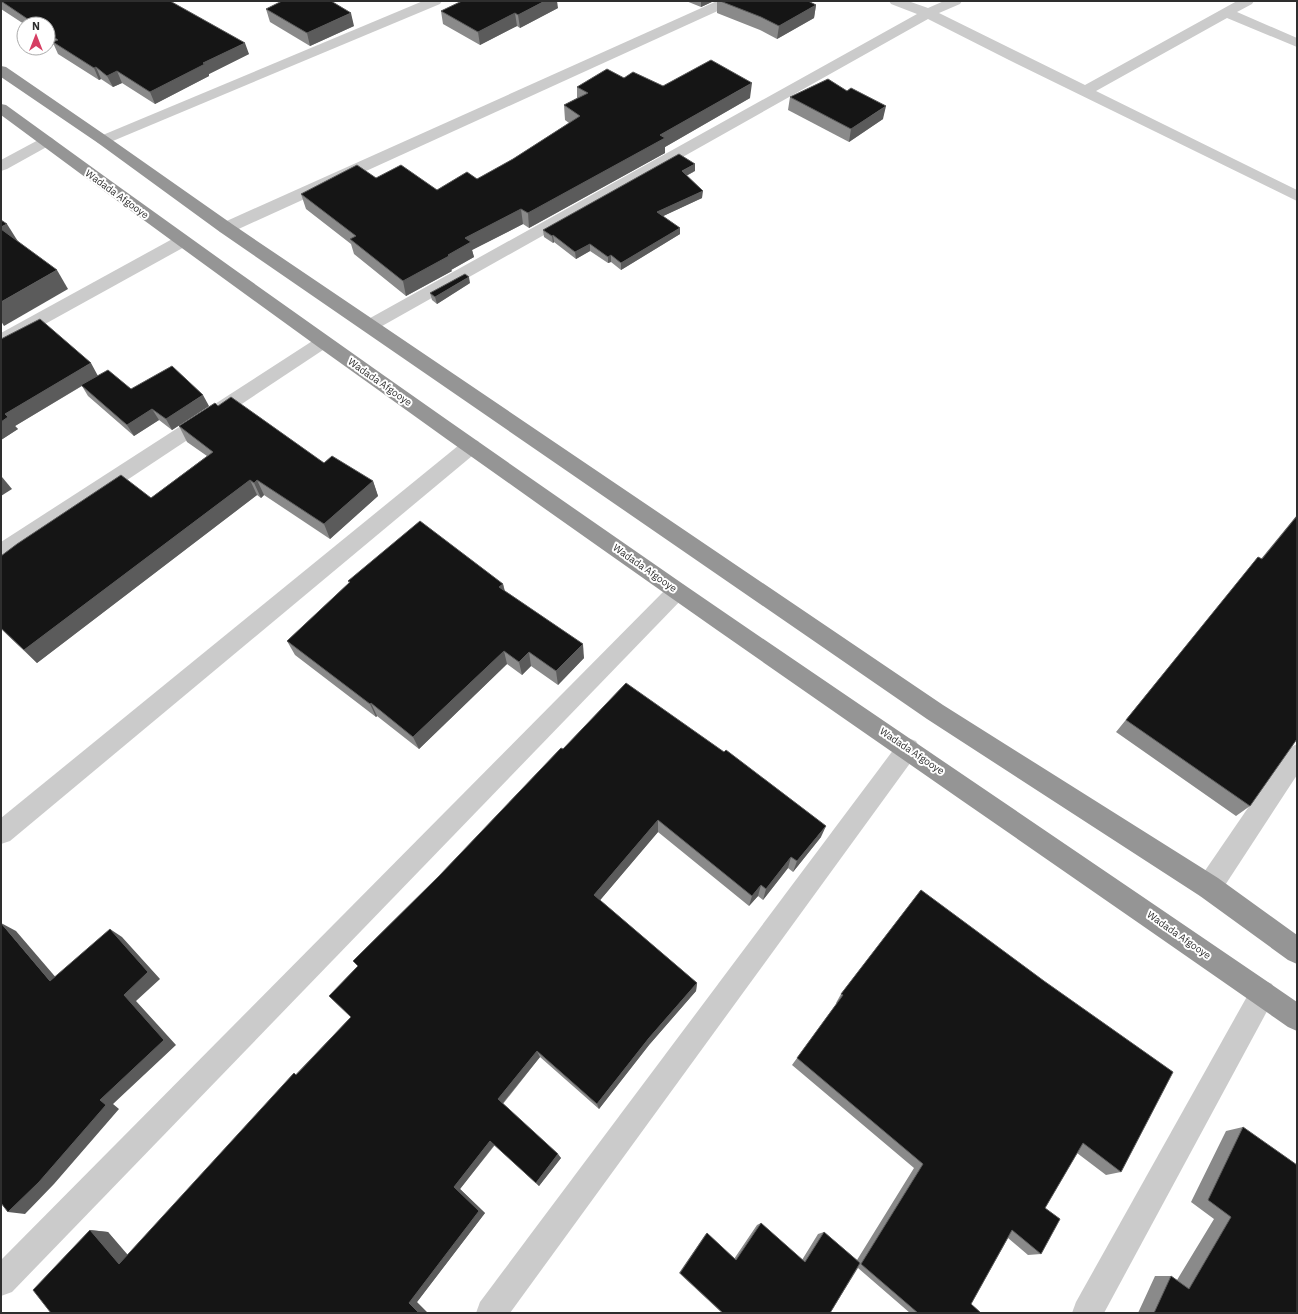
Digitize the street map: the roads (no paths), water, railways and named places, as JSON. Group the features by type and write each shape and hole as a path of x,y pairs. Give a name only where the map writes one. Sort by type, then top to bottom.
{"highway":[{"path":"1,70 103,140 226,228 928,707 1209,887 1297,951"},
{"name":"Wadada Afgooye","path":"1,108 182,241 228,272 323,342 471,446 1297,1018"}],"street":[{"path":"103,140 435,1"},
{"path":"226,228 728,1"},
{"path":"896,1 928,13 1012,56 1297,196"},
{"path":"369,326 928,13 955,1"},
{"path":"1085,91 1247,1"},
{"path":"1226,12 1297,43"},
{"path":"1,166 48,142"},
{"path":"1,341 182,241"},
{"path":"1,553 323,342"},
{"path":"1,833 471,446"},
{"path":"1,1281 677,590"},
{"path":"491,1313 908,748"},
{"path":"1209,887 1297,755"},
{"path":"1087,1313 1263,993"}]}
